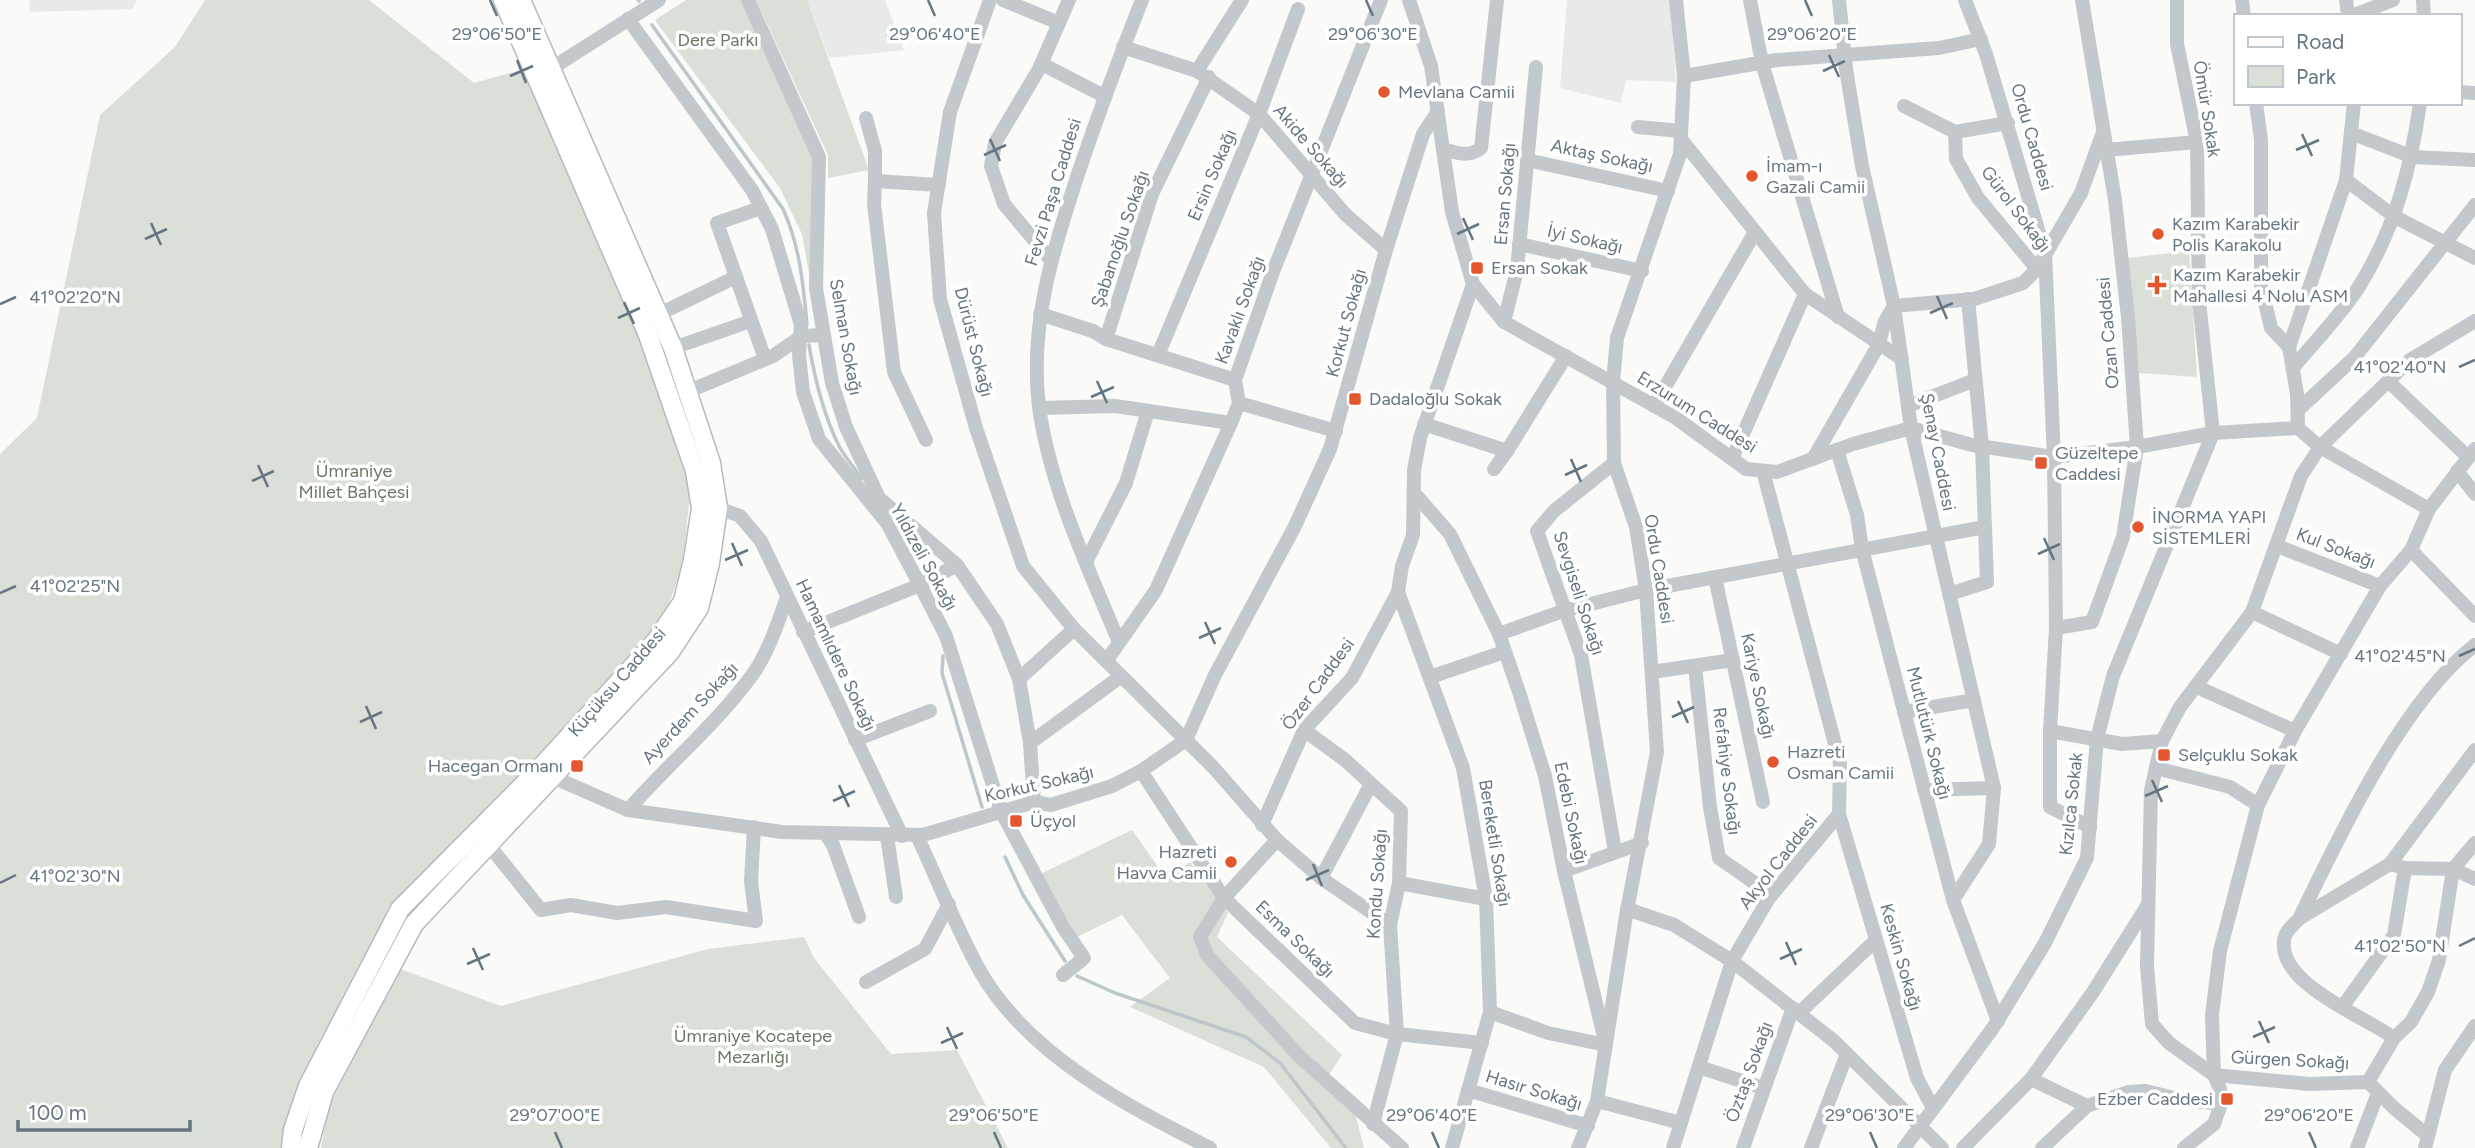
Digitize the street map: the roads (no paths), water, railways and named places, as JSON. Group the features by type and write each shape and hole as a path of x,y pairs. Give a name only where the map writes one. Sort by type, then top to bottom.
{"main road":[{"name":"Küçüksu Caddesi","path":"291,1148 293,1130 308,1086 400,909 548,772 670,652 699,608 718,508 711,463 689,391 659,314 544,71 503,0"},
{"name":"Küçüksu Caddesi","path":"308,1148 324,1092 414,924 488,844 548,772 656,642 683,601 701,508 695,471 648,335 544,71 522,0"}],"street":[{"name":"Selman Sokağı","path":"748,0 819,157 815,275 832,383 846,427 879,498 957,565 997,624 1019,679 1030,743 1034,802"},
{"name":"Dürüst Sokağı","path":"990,0 950,112 934,213 940,299 976,428 1023,566 1074,629 1186,740 1277,840 1321,878 1390,925"},
{"path":"1003,0 1059,23"},
{"path":"1050,259 1004,204 991,166 995,143 1042,64 1069,0"},
{"name":"Fevzi Paşa Caddesi","path":"1119,642 1074,534 1040,408 1036,362 1040,314 1050,259 1104,96 1142,0"},
{"name":"Şabanoğlu Sokağı","path":"1106,340 1152,194 1203,74 1242,0"},
{"name":"Kavaklı Sokağı","path":"1239,403 1235,380 1311,176 1381,0"},
{"name":"Erzurum Caddesi","path":"1409,0 1431,66 1452,212 1473,284 1504,322 1654,406 1746,469 1777,472 1837,450 1911,428"},
{"path":"1415,17 1423,0"},
{"path":"1443,149 1464,155 1474,154 1482,148 1497,0"},
{"name":"Ordu Caddesi","path":"1577,1148 1597,1101 1627,909 1642,843 1657,752 1646,590 1636,527 1614,463 1613,382 1617,338 1680,153 1684,76 1676,0"},
{"path":"1750,0 1762,63 1838,317"},
{"name":"Şenay Caddesi","path":"1839,0 1862,166 1894,306 1911,428 1994,788 1989,844 1953,900"},
{"name":"Ordu Caddesi","path":"1965,0 1982,39 2045,253 2054,457 2056,628 2050,731 2050,807 2090,827"},
{"name":"Ozan Caddesi","path":"2056,628 2092,622 2123,537 2137,447 2128,317 2104,130 2082,0"},
{"name":"Ömür Sokak","path":"2177,0 2177,44 2197,142 2199,302 2213,433"},
{"path":"2355,14 2393,0"},
{"path":"544,71 657,1"},
{"name":"Ersin Sokağı","path":"1158,355 1259,114 1298,9"},
{"name":"Yıldızeli Sokağı","path":"628,19 678,86 761,208 772,229 801,325 799,355 803,392 819,439 887,523 946,636 1001,811 1063,927 1084,958 1063,975"},
{"path":"1684,76 1762,63 1939,48 1982,39"},
{"name":"Akide Sokağı","path":"1123,47 1203,74 1259,114 1345,214 1386,250"},
{"path":"1042,64 1104,96"},
{"name":"Ersan Sokağı","path":"1504,322 1519,244 1536,67"},
{"path":"2256,105 2261,140 2261,285 2271,328 2289,347"},
{"path":"2298,428 2289,347 2346,180 2354,105"},
{"path":"2293,368 2359,286 2395,217 2413,157 2420,105"},
{"path":"1904,106 1955,132 2008,123"},
{"name":"Korkut Sokağı","path":"548,772 628,810 754,827 917,836 1034,802 1051,804 1112,786 1141,771 1186,740 1215,675 1295,526 1336,431 1386,250 1423,134 1438,111"},
{"path":"866,117 875,151 874,204 894,372 926,440"},
{"path":"1638,127 1681,135 1805,294 1902,359"},
{"path":"1814,459 1878,345 1885,321 1894,306 1968,299 2024,283 2037,270 2081,193 2104,130"},
{"name":"Gürol Sokağı","path":"1955,132 1956,159 1978,198 2037,270"},
{"path":"2351,133 2413,157 2475,160"},
{"path":"2106,150 2197,142"},
{"name":"Aktaş Sokağı","path":"1527,160 1668,191"},
{"path":"2346,180 2395,217 2475,258"},
{"path":"875,181 939,186"},
{"path":"2298,410 2354,358 2475,205"},
{"path":"761,208 717,223 765,359"},
{"path":"1654,406 1755,232"},
{"name":"İyi Sokağı","path":"1519,244 1642,271"},
{"path":"659,314 736,277"},
{"name":"Özer Caddesi","path":"1262,825 1304,730 1352,678 1398,592 1402,566 1413,535 1416,495 1414,470 1424,424 1473,284"},
{"path":"1731,459 1805,294"},
{"path":"1949,594 1987,582 1982,447 1968,299"},
{"path":"1040,314 1093,331 1106,340 1235,380"},
{"path":"673,348 751,321"},
{"path":"2214,1075 2169,1043 2152,1024 2147,966 2151,790 2162,741 2180,707 2252,612 2301,476 2320,447 2410,360 2475,321"},
{"path":"689,391 765,359 802,336 824,335"},
{"path":"1494,469 1566,356"},
{"path":"1908,406 1975,380"},
{"path":"2184,1148 2214,1124 2221,1104 2220,1089 2214,1075 2212,1014 2220,951 2258,805 2295,731 2380,586 2411,550 2429,509 2471,453 2388,381"},
{"path":"1108,660 1156,590 1239,403 1336,431"},
{"path":"1040,408 1115,406 1231,424"},
{"path":"1086,562 1126,483 1148,411"},
{"path":"1424,424 1507,451"},
{"path":"1911,428 1982,447 2054,457 2137,447 2213,433 2298,428 2320,447 2429,509"},
{"name":"Kızılca Sokak","path":"1905,1148 1998,1021 2045,943 2087,858 2097,740 2113,676 2213,433"},
{"name":"Mutlutürk Sokağı","path":"1837,450 1857,515 1862,550 1953,900 1998,1021"},
{"name":"Sevgiseli Sokağı","path":"1614,463 1554,511 1537,531 1563,611 1581,655 1615,851"},
{"name":"Akyol Caddesi","path":"1673,1148 1732,961 1772,895 1839,814 1840,763 1763,471"},
{"path":"2457,471 2475,494"},
{"name":"Edebi Sokağı","path":"1416,495 1450,534 1499,634 1545,776 1564,871 1606,1045"},
{"name":"Hamamlıdere Sokağı","path":"718,508 740,516 761,541 855,740 895,836 896,897"},
{"path":"1499,634 1563,611 1646,590 1985,527"},
{"name":"Kul Sokağı","path":"2277,546 2380,586"},
{"path":"2411,550 2475,616"},
{"path":"803,632 920,585 957,565"},
{"name":"Kariye Sokağı","path":"1715,577 1763,802"},
{"name":"Bereketli Sokağı","path":"1398,592 1463,768 1486,899 1490,1012 1452,1148"},
{"name":"Ayerdem Sokağı","path":"628,810 714,720 755,670 788,597"},
{"path":"2252,612 2341,654"},
{"path":"1019,679 1074,629"},
{"path":"2394,1038 2295,975 2284,956 2286,934 2299,919 2375,775 2423,696 2475,645"},
{"path":"1430,677 1504,652"},
{"path":"1652,673 1733,660"},
{"name":"Refahiye Sokağı","path":"1695,666 1710,807 1719,858 1772,895"},
{"path":"1030,743 1120,677"},
{"path":"2197,687 2295,731"},
{"path":"1904,712 1973,700"},
{"path":"855,740 930,711"},
{"name":"Kondu Sokağı","path":"1304,730 1345,760 1401,811 1399,883 1390,925 1397,1034 1373,1124"},
{"path":"2050,731 2122,744 2162,741"},
{"path":"2299,919 2390,864 2475,750"},
{"path":"2156,768 2230,788 2258,805"},
{"name":"Esma Sokağı","path":"1141,771 1224,898 1355,1023 1397,1034 1482,1043"},
{"path":"1321,878 1371,785"},
{"path":"1924,790 1994,788"},
{"name":"Keskin Sokağı","path":"1839,814 1917,1078 1934,1108"},
{"path":"488,844 541,910 571,905 617,913 666,908 756,921 751,881 754,827"},
{"path":"825,833 833,845 859,917"},
{"path":"917,836 980,972 1004,1006 1064,1062 1132,1105 1210,1148"},
{"path":"1277,840 1224,898 1200,937 1207,955 1300,1058 1402,1148"},
{"path":"1564,871 1642,843"},
{"path":"2357,1148 2373,1087 2394,1038 2411,1022 2439,960 2453,869 2475,843"},
{"path":"2390,864 2404,868 2453,869 2475,879"},
{"path":"2343,1006 2394,935 2404,868"},
{"path":"1399,883 1486,899"},
{"path":"866,982 925,948 949,904"},
{"path":"1963,1148 2031,1079 2093,992 2148,905"},
{"path":"1627,909 1674,925 1732,961 1847,1054 1942,1148"},
{"path":"1796,1011 1876,940"},
{"name":"Öztaş Sokağı","path":"1743,1148 1763,1088 1796,1011"},
{"path":"1490,1012 1548,1033 1606,1045"},
{"path":"2426,1142 2445,1070 2475,1026"},
{"path":"1811,1148 1847,1054"},
{"path":"1699,1067 1763,1088"},
{"name":"Gürgen Sokağı","path":"2214,1075 2373,1087"},
{"path":"2031,1079 2087,1107"},
{"path":"2373,1087 2426,1142"},
{"name":"Hasır Sokağı","path":"1468,1090 1588,1126"},
{"path":"2042,1148 2087,1107 2128,1091 2147,1091 2178,1099 2221,1104"},
{"path":"1597,1101 1681,1123"}],"waterway":[{"path":"652,25 783,209 797,251 807,324"},
{"path":"809,345 828,422 841,450 861,479"},
{"path":"943,656 942,673 982,807"},
{"path":"1005,857 1023,895 1065,961"},
{"path":"1077,976 1115,993 1246,1037 1280,1063 1346,1148"}],"place":[{"name":"Mevlana Camii","path":"1384,92"},
{"name":"İmam-ı Gazali Camii","path":"1752,176"},
{"name":"Kazım Karabekir Polis Karakolu","path":"2158,234"},
{"name":"Ersan Sokak","path":"1477,268"},
{"name":"Kazım Karabekir Mahallesi 4 Nolu ASM","path":"2157,285"},
{"name":"Dadaloğlu Sokak","path":"1355,399"},
{"name":"Güzeltepe Caddesi","path":"2041,463"},
{"name":"İNORMA YAPI SİSTEMLERİ","path":"2138,527"},
{"name":"Selçuklu Sokak","path":"2164,755"},
{"name":"Hazreti Osman Camii","path":"1773,762"},
{"name":"Hacegan Ormanı","path":"577,766"},
{"name":"Üçyol","path":"1016,821"},
{"name":"Hazreti Havva Camii","path":"1231,862"},
{"name":"Ezber Caddesi","path":"2227,1099"}],"park label":[{"name":"Dere Parkı","path":"718,40"},
{"name":"Ümraniye Millet Bahçesi","path":"354,482"},
{"name":"Ümraniye Kocatepe Mezarlığı","path":"753,1046"}]}
